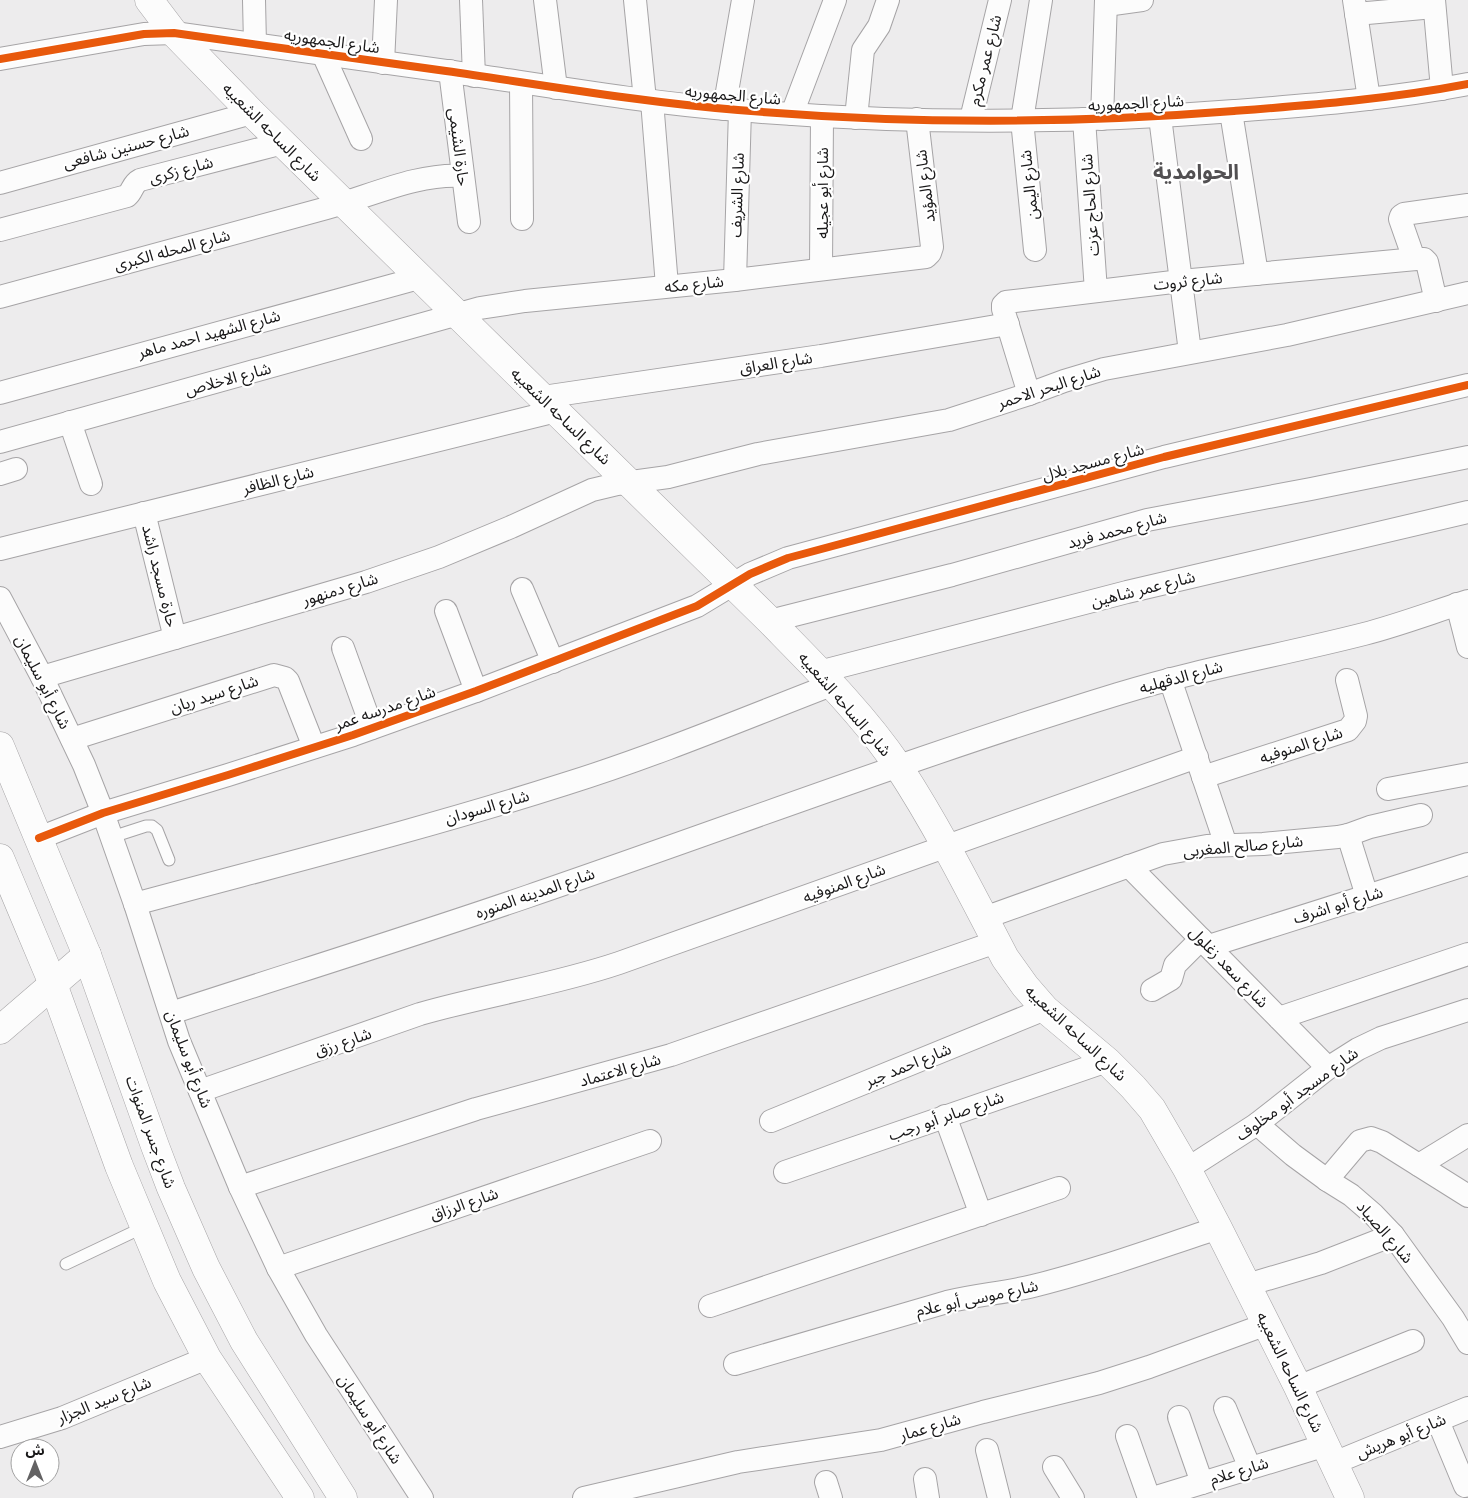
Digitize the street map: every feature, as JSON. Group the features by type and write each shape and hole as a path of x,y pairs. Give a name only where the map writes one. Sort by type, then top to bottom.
{"main road":[{"path":"149,0 174,34"},
{"name":"شارع الساحه الشعبيه","path":"174,34 419,278 770,621 825,678 898,766 945,846 1014,972 1045,1009 1106,1061 1148,1104 1187,1168 1218,1228 1298,1387 1350,1498"},
{"name":"شارع جسر المنوات","path":"0,746 87,955 164,1171 206,1268 244,1341 343,1498"},
{"path":"0,858 53,984 119,1166 167,1282 207,1358 300,1498"},
{"path":"0,1030 87,955"}],"street":[{"path":"254,0 255,44"},
{"path":"383,63 386,0"},
{"path":"470,0 474,76"},
{"path":"545,0 556,88"},
{"path":"635,0 648,100 667,286"},
{"name":"شارع الشريف","path":"735,280 732,109 743,0"},
{"path":"792,114 835,0"},
{"path":"856,118 864,50 879,26 888,0"},
{"name":"شارع عمر مكرم","path":"970,119 1000,0"},
{"name":"شارع اليمن","path":"1035,250 1022,120 1041,0"},
{"path":"1106,3 1142,0"},
{"name":"شارع الحاج عزت","path":"1096,290 1093,119 1106,3"},
{"path":"1369,99 1355,7 1434,3 1442,89"},
{"name":"شارع الجمهوريه","path":"0,59 144,34 174,34 648,100 732,109 856,118 1022,120 1160,117 1320,105 1468,84"},
{"path":"323,54 361,139"},
{"name":"حارة الشيمى","path":"450,72 469,222"},
{"path":"521,83 522,219"},
{"path":"1231,112 1257,274"},
{"name":"شارع حسنين شافعى","path":"0,183 252,113"},
{"name":"شارع أبو عجيله","path":"821,269 822,116"},
{"path":"1160,117 1190,352"},
{"name":"شارع المؤيد","path":"917,119 932,247 930,253"},
{"name":"شارع زكرى","path":"0,230 127,196 134,185 140,180 283,143"},
{"name":"شارع المحله الكبرى","path":"0,297 344,204 426,178 449,175 463,176"},
{"path":"1436,301 1427,262 1424,259 1414,259 1400,219 1401,216 1468,205"},
{"name":"شارع مكه","path":"457,315 480,308 525,301 735,280 922,257 930,253"},
{"name":"شارع ثروت","path":"1029,394 1003,309 1003,305 1006,302 1181,281 1414,259"},
{"name":"شارع الشهيد احمد ماهر","path":"0,393 419,278"},
{"name":"شارع البحر الاحمر","path":"630,483 668,477 767,452 949,420 1029,394 1059,382 1104,369 1287,335 1468,293"},
{"name":"شارع الاخلاص","path":"0,442 457,315"},
{"name":"شارع العراق","path":"549,404 1008,324"},
{"name":"شارع مسجد بلال","path":"732,585 768,565 797,555 1164,457 1468,385"},
{"name":"شارع الظافر","path":"0,549 144,513 549,404"},
{"path":"70,422 91,484"},
{"name":"شارع محمد فريد","path":"770,621 952,575 1147,520 1320,488 1468,457"},
{"name":"شارع دمنهور","path":"42,677 366,582 493,535 592,490 630,483"},
{"name":"شارع عمر شاهين","path":"825,678 1136,590 1468,512"},
{"name":"حارة مسجد راشد","path":"144,513 175,638"},
{"name":"شارع مدرسه عمر","path":"39,838 103,813 314,747 476,691 697,606 732,585"},
{"path":"522,589 553,662"},
{"name":"شارع أبو سليمان","path":"0,598 42,677 84,765 112,836 179,1040 240,1187 278,1268 316,1334 422,1498"},
{"path":"1462,602 1468,647"},
{"name":"شارع الدقهليه","path":"898,766 1045,717 1170,679 1363,634 1462,602"},
{"path":"446,611 476,691"},
{"path":"343,648 372,728"},
{"name":"شارع سيد ريان","path":"72,739 274,675 284,678 291,686 314,747"},
{"name":"شارع السودان","path":"135,904 408,830 565,784 626,763 825,678"},
{"path":"1170,679 1226,845"},
{"name":"شارع المنوفيه","path":"488,997 619,964 945,846 1200,767 1348,730 1355,721 1356,716 1347,680"},
{"name":"شارع المدينه المنوره","path":"171,1013 527,897 898,766"},
{"path":"1388,789 1468,774"},
{"name":"شارع صالح المغربى","path":"984,918 1169,853 1207,846 1296,841 1348,835 1370,827 1421,815"},
{"path":"1348,835 1367,896"},
{"name":"شارع أبو اشرف","path":"1205,942 1367,896 1468,864"},
{"name":"شارع سعد زغلول","path":"1129,866 1328,1068"},
{"name":"شارع الاعتماد","path":"240,1187 476,1109 671,1055 996,942"},
{"path":"1152,990 1171,979 1176,965 1205,942"},
{"path":"1279,1018 1468,954"},
{"name":"شارع رزق","path":"200,1091 420,1014 488,997"},
{"name":"شارع احمد جبر","path":"771,1121 1045,1009"},
{"name":"شارع مسجد أبو مخلوف","path":"1187,1168 1257,1124 1328,1068 1358,1049 1381,1038 1468,1010"},
{"name":"شارع صابر أبو رجب","path":"785,1172 1106,1061"},
{"path":"945,1116 981,1215"},
{"name":"شارع الصياد","path":"1257,1124 1293,1155 1327,1180 1351,1194 1393,1235 1461,1314 1468,1343"},
{"path":"1418,1165 1468,1135"},
{"path":"1327,1180 1360,1141 1377,1139 1468,1196"},
{"name":"شارع الرزاق","path":"278,1268 650,1141"},
{"path":"710,1306 1059,1188"},
{"name":"شارع موسى أبو علام","path":"735,1364 968,1296 1012,1291 1056,1280 1218,1228"},
{"path":"1247,1285 1321,1263 1393,1235"},
{"name":"شارع عمار","path":"584,1498 738,1462 881,1440 1099,1383 1267,1324"},
{"path":"1298,1387 1413,1341"},
{"name":"شارع سيد الجزار","path":"0,1437 62,1418 207,1358"},
{"path":"1225,1408 1250,1468"},
{"name":"شارع أبو هريش","path":"1330,1454 1438,1421 1468,1408"},
{"path":"1179,1417 1202,1483"},
{"path":"1438,1421 1465,1486"},
{"path":"1127,1436 1149,1498"},
{"path":"987,1450 999,1498"},
{"name":"شارع علام","path":"1153,1498 1250,1468 1330,1454"},
{"path":"1054,1467 1073,1498"}],"lane":[{"path":"112,836 152,826 157,830 168,860"},
{"path":"66,1264 144,1227"}],"cycle path":[{"path":"0,59 144,34 174,33 665,102 800,115 924,120 986,121 1110,118 1263,109 1410,94 1468,84"},
{"path":"39,838 103,813 353,735 476,691 697,606 750,574 788,558 1164,457 1468,385"}],"district":[{"name":"الحوامدية","path":"1196,172"}]}
